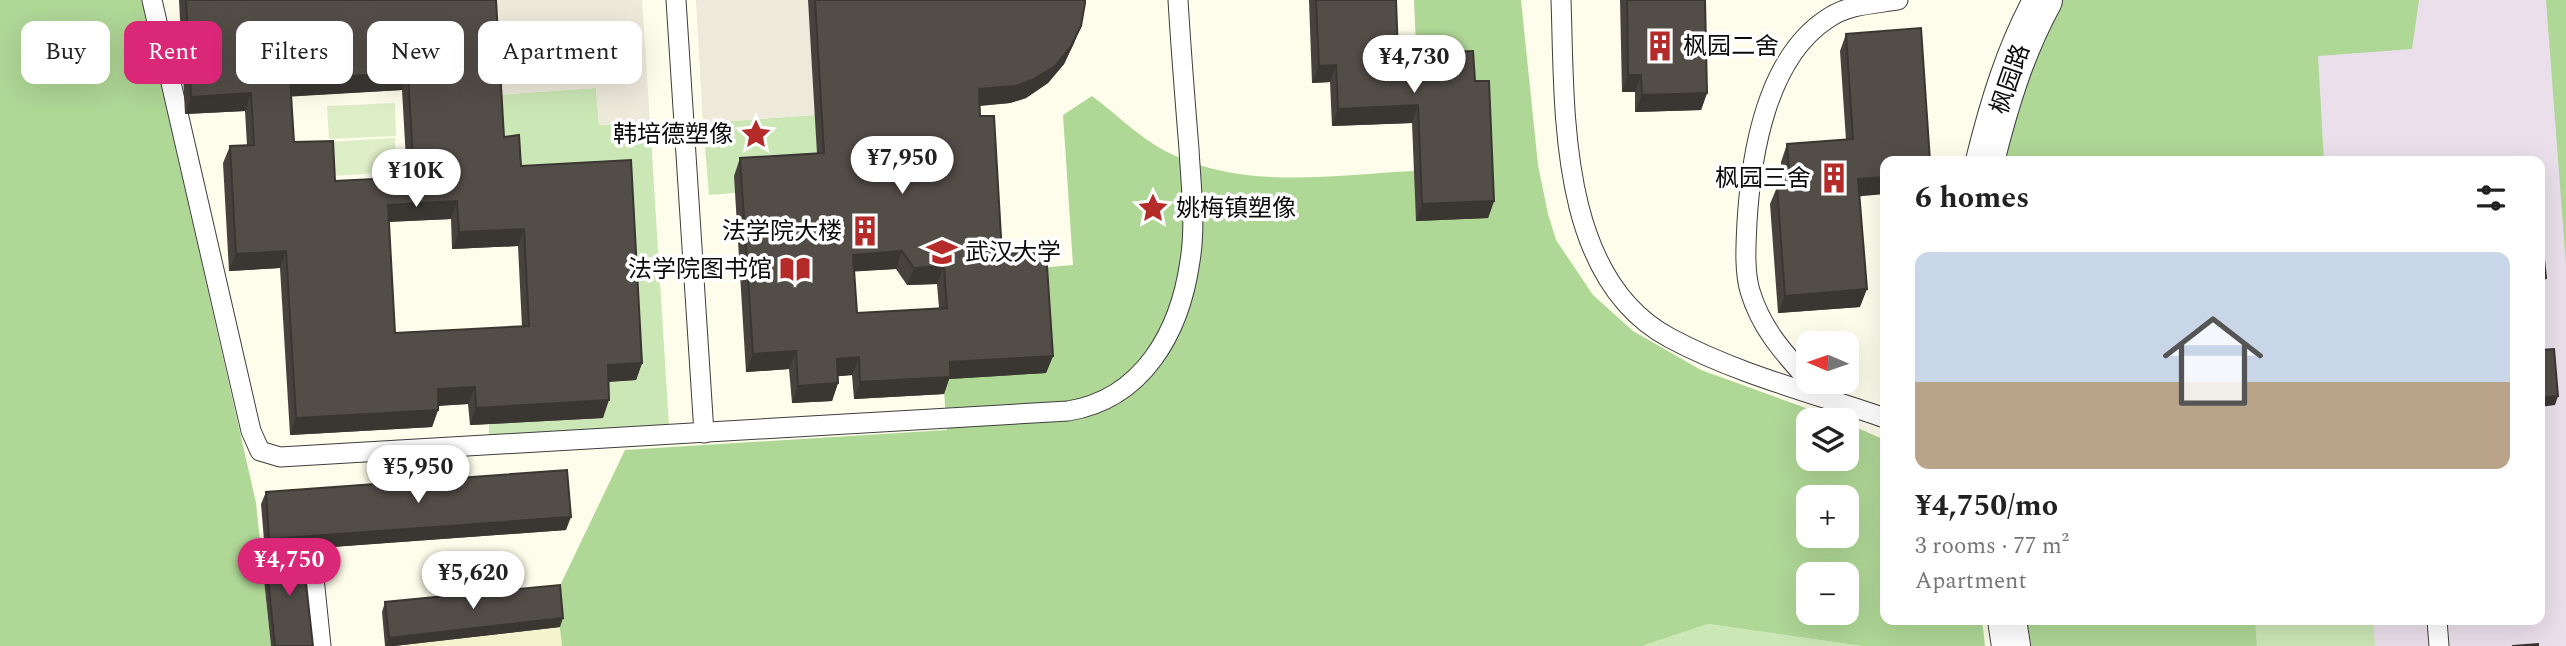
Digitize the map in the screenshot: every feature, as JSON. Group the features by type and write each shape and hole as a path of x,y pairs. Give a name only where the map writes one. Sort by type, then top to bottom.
{"street":[{"name":"枫园路","path":"1986,156 2008,79 2027,30 2043,0"},
{"path":"2008,625 2011,646"}],"lane":[{"path":"152,0 251,432 260,452 279,457 1068,411 1091,407 1107,400 1135,381 1174,321 1190,262 1194,220 1178,0"},
{"path":"676,0 704,433"},
{"path":"1561,0 1566,120 1575,191 1586,232 1601,265 1642,317 1668,337 1769,380 1796,384"},
{"path":"1796,367 1770,337 1749,288 1745,249 1752,168 1759,132 1778,80 1788,62 1825,19 1850,7 1898,0"},
{"path":"1831,394 1880,416"},
{"path":"313,568 321,646"},
{"path":"2437,625 2439,646"}],"shaded area":[{"path":"489,0 642,0 650,122 599,125 596,88 494,95 493,84 642,84 642,21 490,21"},
{"path":"696,0 808,0 815,115 703,123"},
{"path":"2183,0 2566,0 2566,646 2188,646 2184,625 2545,625 2545,156 2130,156"}],"green space":[{"path":"0,0 142,0 147,21 124,21 124,84 161,84 256,503 271,646 0,646"},
{"path":"1414,0 1521,0 1538,165 1548,214 1556,240 1593,295 1633,331 1701,370 1806,408 1796,408 1796,471 1859,471 1859,429 1880,438 1880,625 1983,625 1985,646 1862,646 1708,624 1642,646 562,646 556,594 625,450 947,430 943,380 1039,268 1073,265 1063,115 1092,96 1155,145 1194,164 1255,176 1319,177 1414,171 1417,70"},
{"path":"2058,0 2419,0 2412,49 2318,56 2324,156 2002,156 2017,90"},
{"path":"2546,0 2566,0 2566,265"},
{"path":"596,88 599,125 650,122 669,426 489,436 489,424 603,418 514,183 497,154 494,95"},
{"path":"395,103 396,136 329,139 327,106"},
{"path":"815,115 818,171 735,193 709,195 703,123"},
{"path":"395,138 397,172 330,176 328,142"},
{"path":"1708,624 1862,646 1642,646"},
{"path":"2028,625 2255,625 2257,646 2031,646"},
{"path":"2255,625 2373,625 2375,646 2257,646"},
{"path":"560,627 562,646 394,646"}],"building":[{"path":"186,0 496,0 497,21 478,21 478,84 501,84 504,137 519,135 521,166 631,160 642,363 608,365 609,400 476,408 475,387 438,389 438,410 296,418 286,251 236,254 230,146 254,145 251,93 191,97 190,84 222,84 222,21 187,21","holes":["236,21 353,21 353,76 367,75 367,21 464,21 464,84 409,84 414,177 335,181 333,141 294,142 290,84 236,84","457,201 459,232 524,229 529,326 395,333 388,205"]},
{"name":"法学院大楼","path":"815,0 1085,0 1081,26 1071,46 1055,66 1016,86 979,89 980,116 994,116 1002,254 1046,251 1053,356 950,362 950,377 860,382 859,357 837,359 838,383 798,386 796,351 753,354 740,158 824,153","holes":["902,251 914,268 944,266 947,308 857,313 853,255"]},
{"path":"1316,0 1396,0 1398,54 1473,51 1475,81 1489,81 1494,201 1422,204 1418,105 1338,109 1336,65 1319,66"},
{"name":"枫园二舍","path":"1627,0 1705,0 1707,93 1642,95 1641,75 1628,75"},
{"name":"枫园三舍","path":"1921,28 1930,156 1880,156 1880,177 1858,179 1867,289 1785,296 1777,187 1790,186 1787,144 1853,139 1846,34"},
{"path":"2554,349 2558,396 2545,397 2545,350"},
{"path":"567,470 571,517 269,539 266,492"},
{"path":"302,547 313,646 275,646 265,551"},
{"path":"560,585 563,618 389,638 385,602"}],"place":[{"name":"枫园二舍","path":"1660,46"},
{"name":"韩培德塑像","path":"756,134"},
{"name":"枫园三舍","path":"1834,178"},
{"name":"姚梅镇塑像","path":"1153,208"},
{"name":"法学院大楼","path":"865,231"},
{"name":"武汉大学","path":"942,252"},
{"name":"法学院图书馆","path":"795,269"}]}
